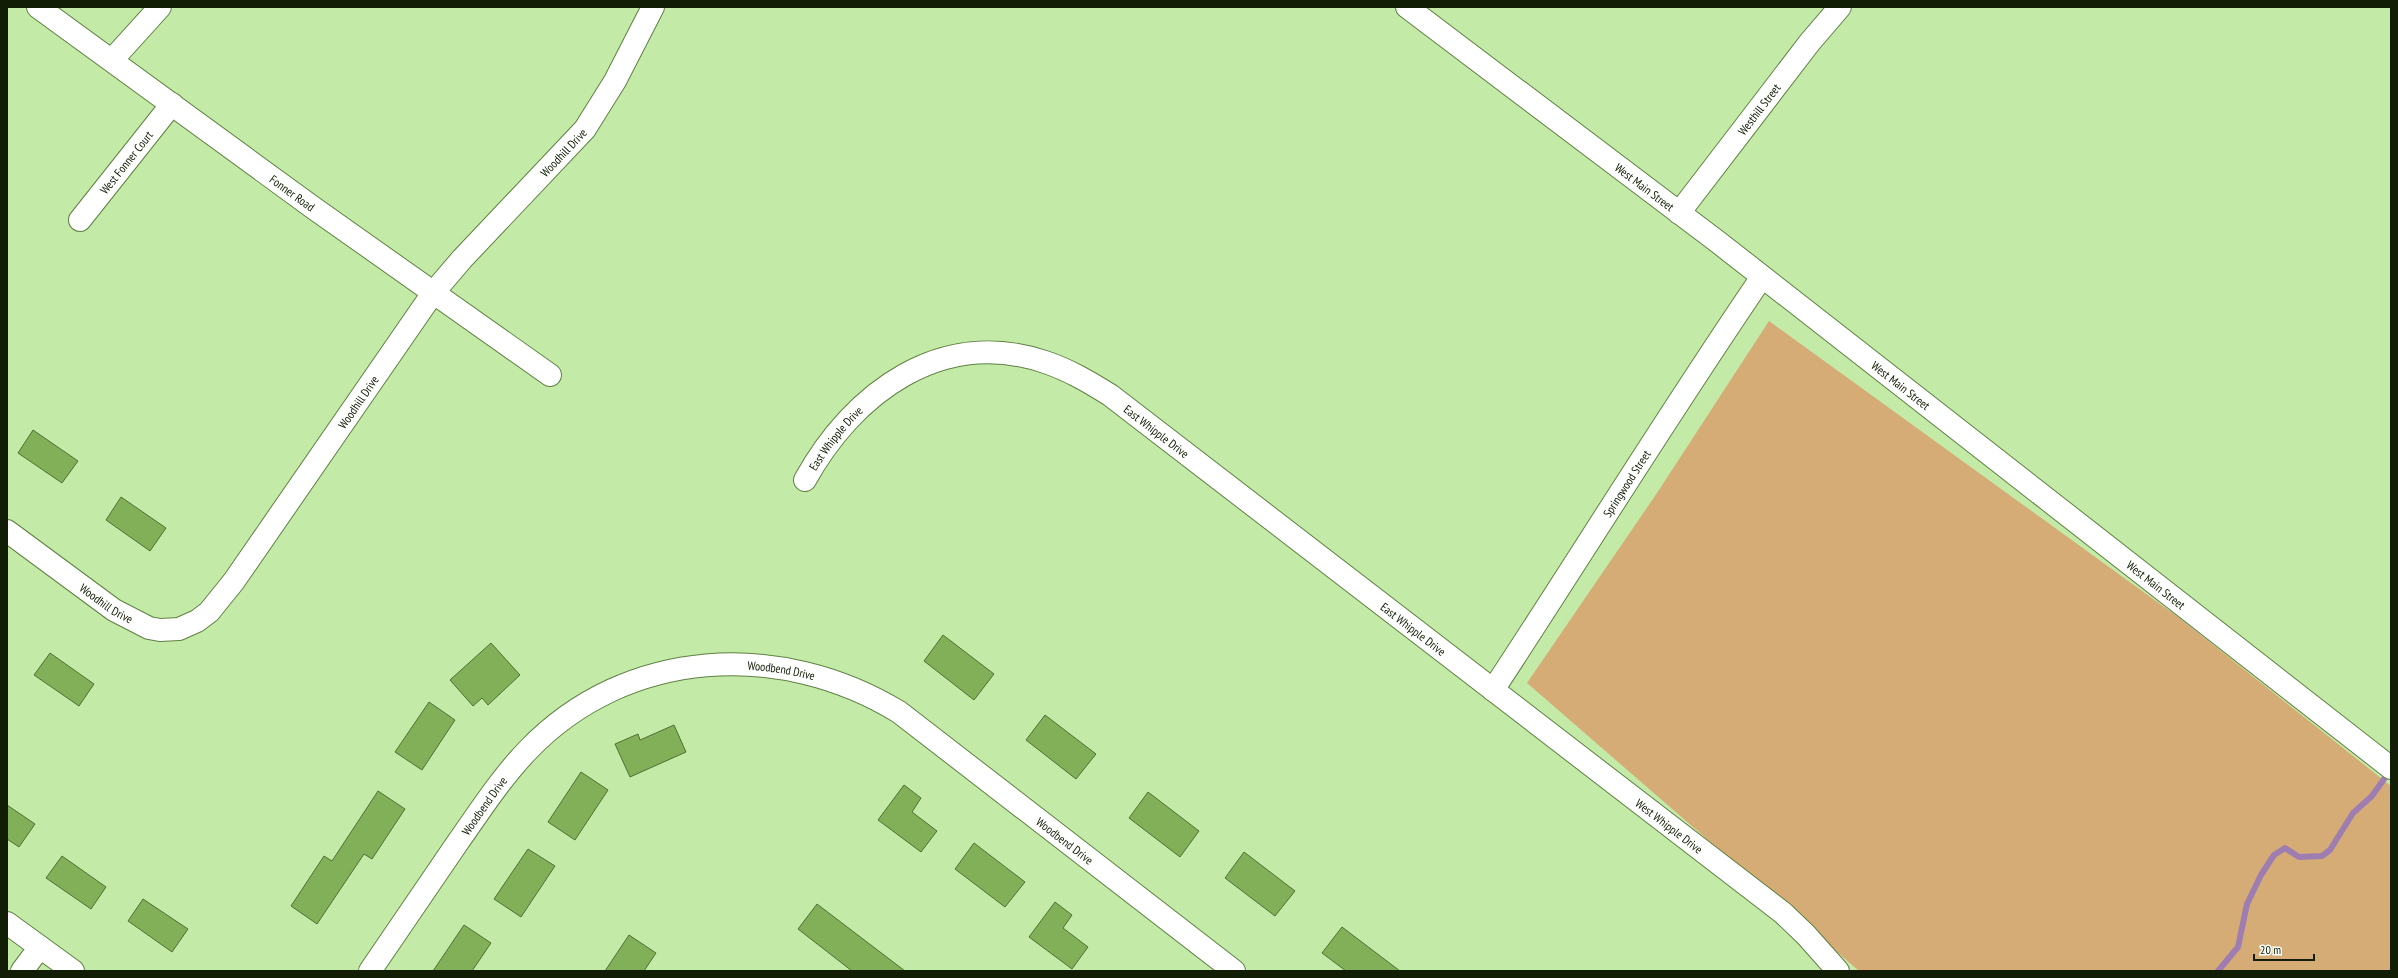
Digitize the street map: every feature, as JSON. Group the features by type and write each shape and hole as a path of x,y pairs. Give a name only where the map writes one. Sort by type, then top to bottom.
{"street":[{"name":"Fonner Road","path":"38,7 433,293 550,375"},
{"path":"112,60 160,7"},
{"name":"Woodhill Drive","path":"7,531 114,610 138,624 160,630 179,629 197,621 209,612 234,581 433,293 462,259 585,129 616,81 653,7"},
{"name":"West Main Street","path":"1407,7 1679,213 2391,768"},
{"name":"Westhill Street","path":"1679,213 1810,42 1840,7"},
{"name":"West Fonner Court","path":"80,220 172,104"},
{"name":"Springwood Street","path":"1493,690 1589,545 1678,400 1762,278"},
{"name":"East Whipple Drive","path":"805,480 820,453 845,421 874,394 903,375 935,362 968,354 1010,355 1044,362 1076,374 1110,394 1493,690"},
{"name":"Woodbend Drive","path":"370,971 489,797 516,763 541,738 577,711 623,686 672,670 694,666 734,664 757,665 807,672 858,689 899,712 1234,971"},
{"name":"West Whipple Drive","path":"1493,690 1783,914 1810,939 1838,971"},
{"path":"7,924 73,971"},
{"path":"22,971 40,947"}],"shaded area":[{"path":"1769,321 2178,617 2391,786 2391,971 1859,971 1527,683 1657,493"}],"building":[{"path":"33,430 78,461 62,483 18,453"},
{"path":"121,497 166,528 150,551 106,520"},
{"path":"943,635 994,674 974,700 924,661"},
{"path":"491,643 520,675 488,705 482,698 473,706 450,680"},
{"path":"50,653 94,684 79,706 34,675"},
{"path":"429,702 455,720 422,770 395,752"},
{"path":"1045,715 1096,754 1076,779 1026,740"},
{"path":"674,725 686,752 630,777 615,744 638,734 640,740"},
{"path":"581,772 608,790 575,840 548,822"},
{"path":"904,785 921,798 912,812 937,831 921,852 878,820"},
{"path":"378,791 405,809 372,859 364,854 317,924 291,906 324,856 332,861"},
{"path":"1148,792 1199,831 1180,857 1129,818"},
{"path":"7,805 35,824 19,847 7,839"},
{"path":"974,843 1025,882 1005,907 955,869"},
{"path":"528,849 555,866 521,917 494,899"},
{"path":"1244,852 1295,891 1275,916 1225,878"},
{"path":"62,856 106,887 91,909 46,878"},
{"path":"143,899 188,929 172,952 128,921"},
{"path":"1055,902 1072,915 1063,928 1088,947 1072,969 1029,937"},
{"path":"817,904 905,971 852,971 798,929"},
{"path":"464,925 491,943 472,971 433,971"},
{"path":"1342,927 1400,971 1346,971 1322,953"},
{"path":"629,935 656,953 644,971 605,971"}],"waterway":[{"path":"2218,971 2238,947 2247,904 2261,875 2274,855 2285,848 2299,857 2322,856 2330,850 2353,813 2372,796 2389,772"}]}
